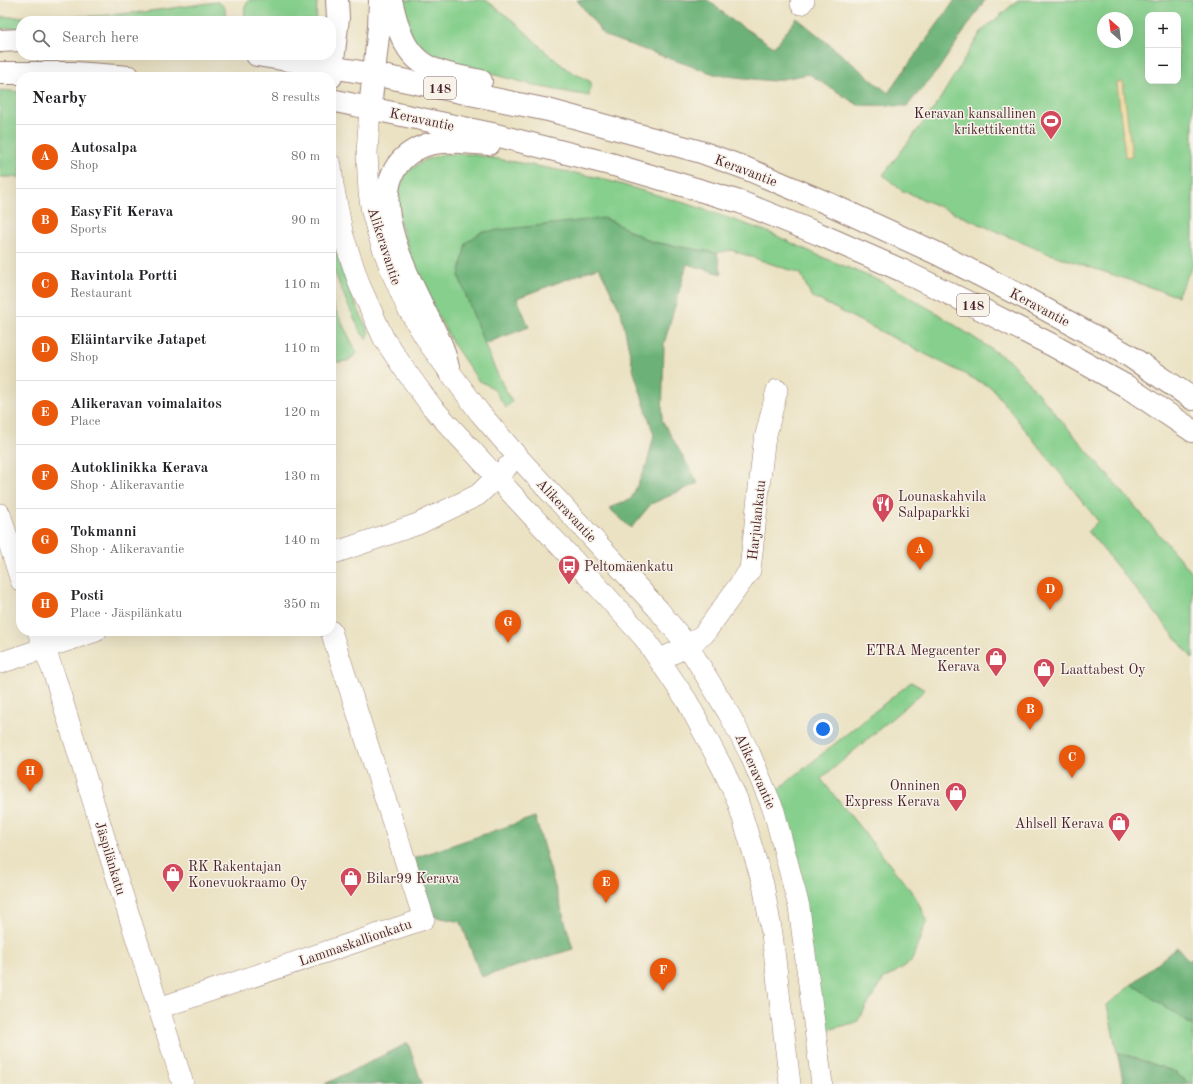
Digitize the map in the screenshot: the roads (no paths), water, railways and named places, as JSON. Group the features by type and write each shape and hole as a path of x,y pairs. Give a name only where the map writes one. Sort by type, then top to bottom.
{"main road":[{"path":"336,36 338,18 337,0"},
{"name":"Alikeravantie","path":"370,108 379,27 380,0"},
{"path":"391,0 398,27 405,44 409,51 422,63 437,71 493,84 548,110"},
{"path":"0,41 16,40"},
{"name":"Keravantie","path":"279,60 332,72"},
{"path":"332,72 333,60"},
{"name":"Keravantie","path":"336,72 373,74 548,110 701,152 745,168 827,203 936,253 1025,298 1128,355 1193,399"},
{"path":"0,73 16,73"},
{"name":"Keravantie","path":"336,101 492,134 614,165 740,202 819,234 975,306 1052,345 1126,386 1193,431"},
{"path":"449,371 440,341 410,281 393,234 388,209 390,179 399,164 409,154 426,146 443,142 540,147"}],"street":[{"name":"Alikeravantie","path":"370,108 367,153 369,192 372,212 391,270 407,307 430,345 480,413 517,456 652,602 688,646 747,747 774,811 799,907 822,1084"},
{"name":"Alikeravantie","path":"336,202 342,236 360,286 384,339 405,370 432,407 591,579 645,640 687,701 722,767 737,799 763,884 772,934 790,1084"},
{"name":"Harjulankatu","path":"659,660 688,646 704,634 750,570 764,443 777,390"},
{"path":"336,552 418,524 478,495 517,456"},
{"path":"0,514 16,565"},
{"path":"0,663 42,639 62,636"},
{"name":"Lammaskallionkatu","path":"159,1008 424,919 333,636"},
{"name":"Jäspilänkatu","path":"42,639 183,1084"}],"place":[{"name":"Keravan kansallinen krikettikenttä","path":"1051,140"},
{"name":"Lounaskahvila Salpaparkki","path":"883,524"},
{"name":"Autosalpa","path":"920,570"},
{"name":"Peltomäenkatu","path":"569,586"},
{"name":"Eläintarvike Jatapet","path":"1050,610"},
{"name":"Tokmanni","path":"508,643"},
{"name":"ETRA Megacenter Kerava","path":"996,678"},
{"name":"Laattabest Oy","path":"1044,688"},
{"name":"EasyFit Kerava","path":"1030,730"},
{"name":"Ravintola Portti","path":"1072,778"},
{"name":"Posti","path":"30,792"},
{"name":"Onninen Express Kerava","path":"956,812"},
{"name":"Ahlsell Kerava","path":"1119,842"},
{"name":"RK Rakentajan Konevuokraamo Oy","path":"173,894"},
{"name":"Bilar99 Kerava","path":"351,898"},
{"name":"Alikeravan voimalaitos","path":"606,903"},
{"name":"Autoklinikka Kerava","path":"663,991"}]}
